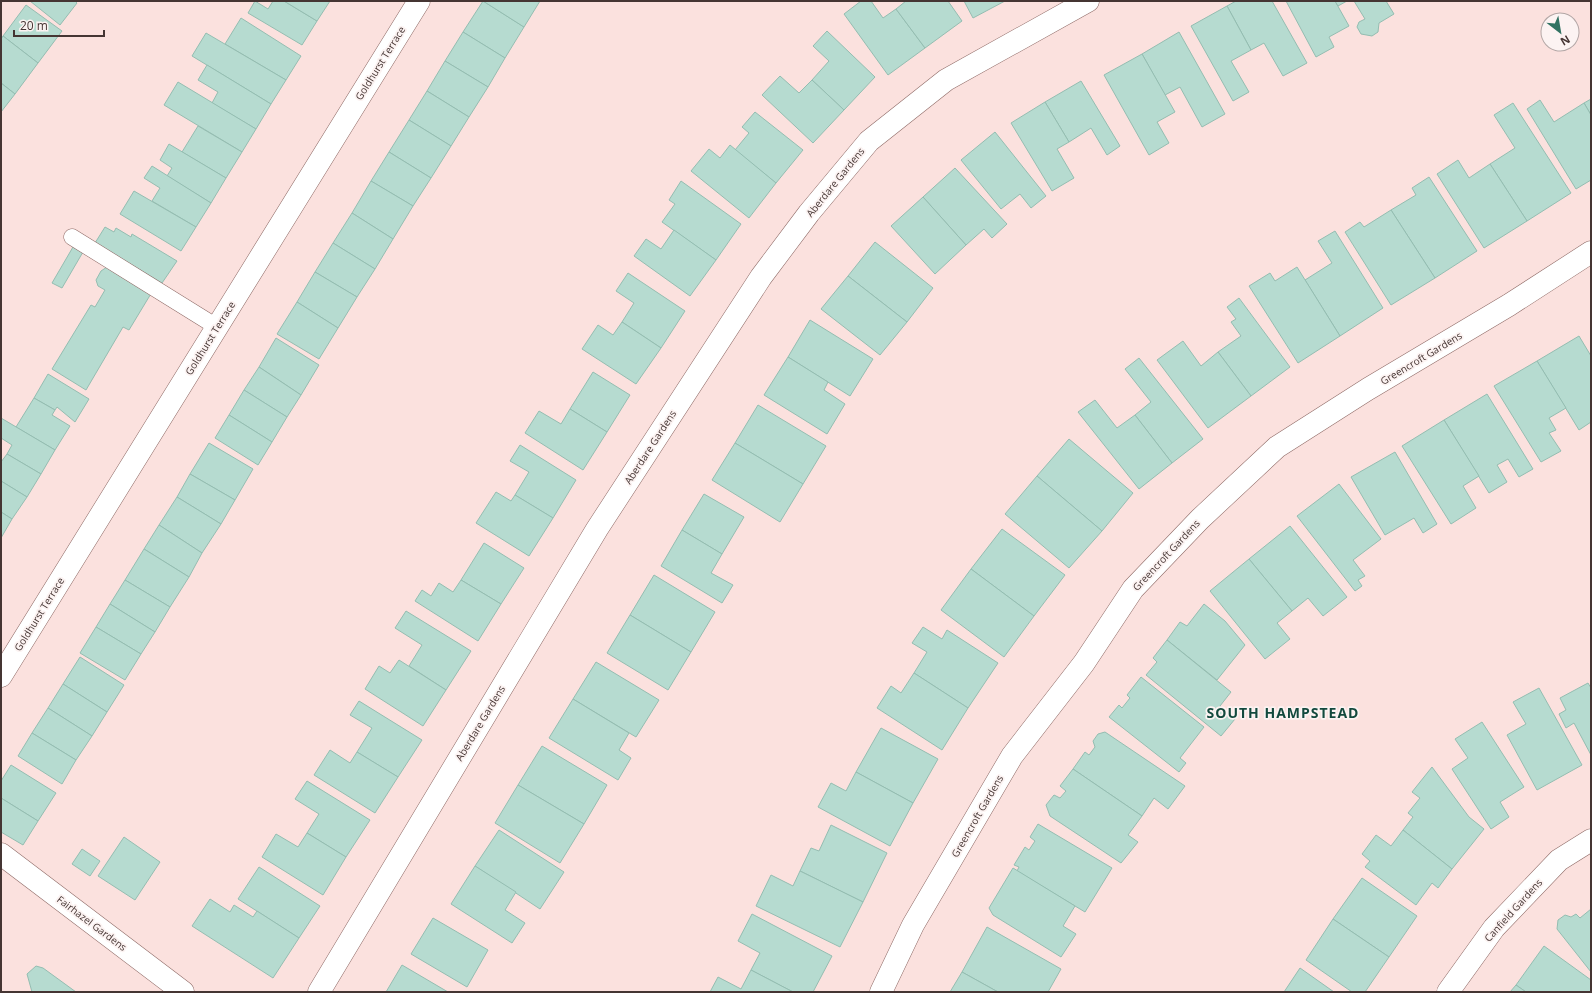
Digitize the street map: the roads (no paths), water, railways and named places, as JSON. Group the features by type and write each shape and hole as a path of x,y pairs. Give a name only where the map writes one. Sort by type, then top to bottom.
{"street":[{"name":"Goldhurst Terrace","path":"1,676 419,1"},
{"name":"Aberdare Gardens","path":"319,992 597,529 761,276 809,213 869,141 946,80 1088,1"},
{"name":"Greencroft Gardens","path":"881,992 913,925 1012,756 1084,662 1133,589 1200,519 1277,447 1368,389 1509,305 1591,252"},
{"name":"Canfield Gardens","path":"1448,992 1494,928 1559,860 1591,840"},
{"name":"Fairhazel Gardens","path":"1,854 183,992"}],"lane":[{"path":"72,237 217,327"}],"district":[{"name":"SOUTH HAMPSTEAD","path":"1283,713"}]}
